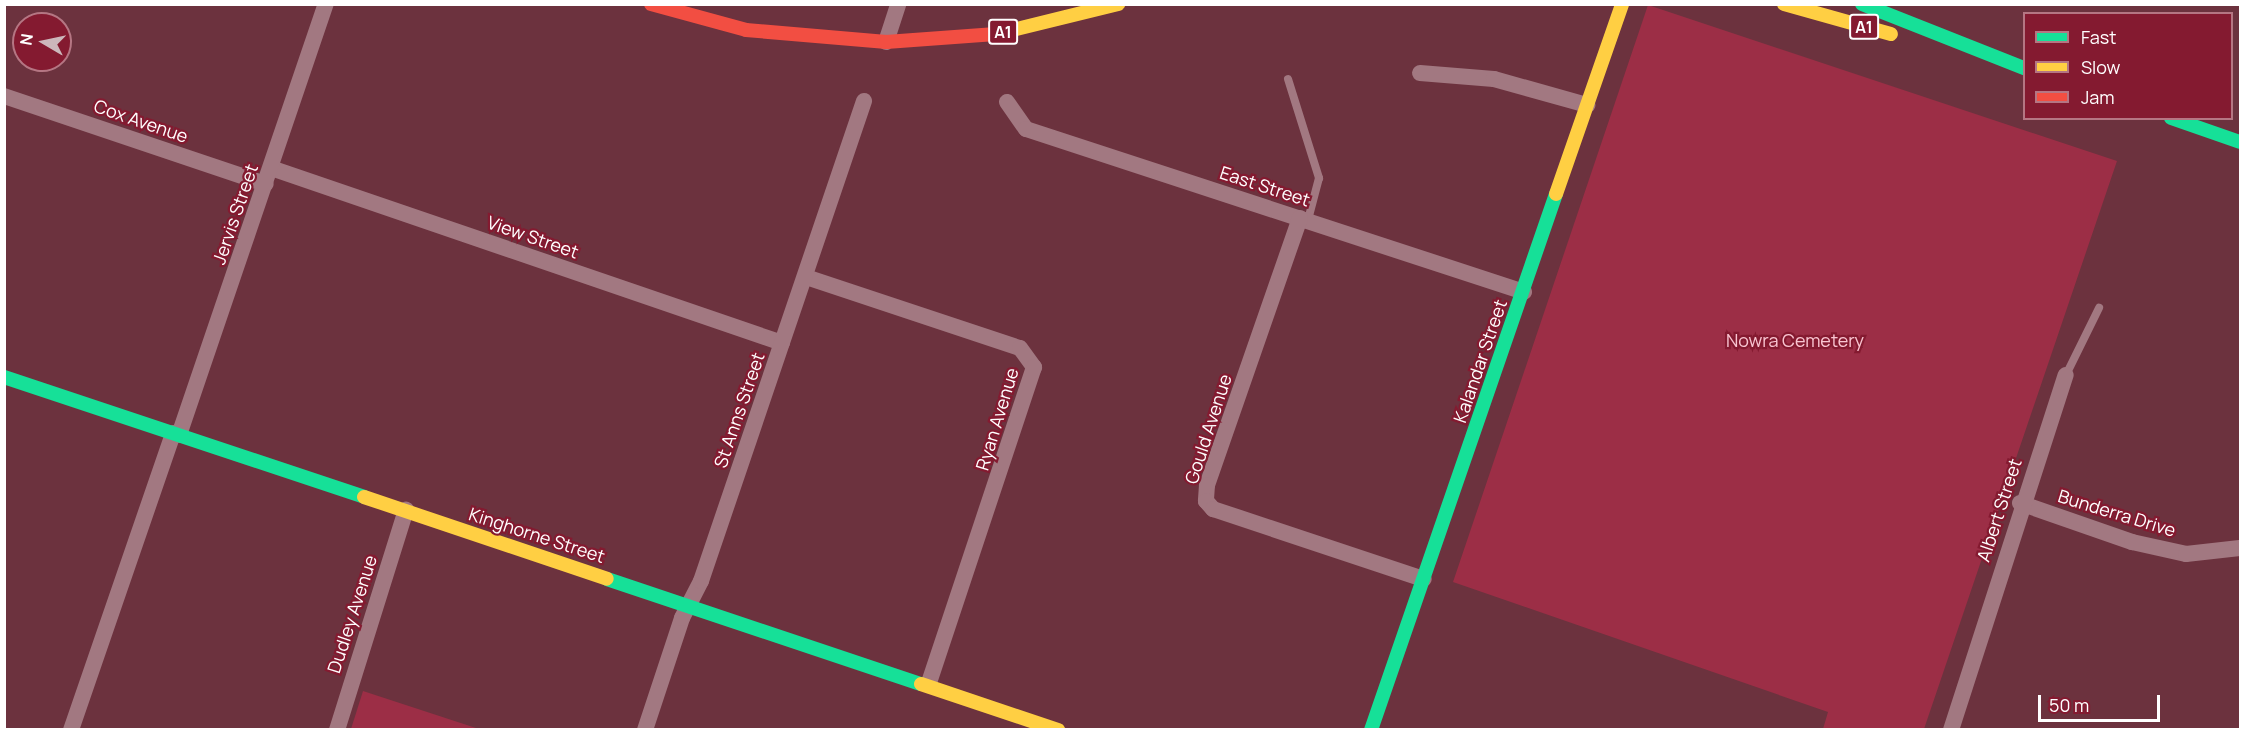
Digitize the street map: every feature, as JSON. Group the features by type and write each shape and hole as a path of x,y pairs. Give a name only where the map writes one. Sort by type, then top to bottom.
{"main road":[{"name":"A1","path":"651,4 767,33 886,42 994,34 1118,4"},
{"name":"Kalandar Street","path":"1371,729 1622,4"},
{"name":"A1","path":"1784,4 1904,38 1945,41"},
{"name":"A1","path":"1862,4 1911,21 1945,41 2023,67"},
{"path":"2177,120 2241,142"},
{"name":"Kinghorne Street","path":"4,378 690,604 1058,729"}],"street":[{"name":"Jervis Street","path":"71,729 268,176 326,4"},
{"path":"886,42 898,4"},
{"path":"1420,73 1494,79 1587,105"},
{"name":"Cox Avenue","path":"4,96 268,176"},
{"name":"St Anns Street","path":"645,729 806,277 864,101"},
{"name":"East Street","path":"1007,102 1026,129 1524,292"},
{"name":"View Street","path":"268,176 782,343"},
{"name":"Gould Avenue","path":"1304,219 1207,485 1206,501 1213,509 1424,579"},
{"name":"Ryan Avenue","path":"806,277 1020,348 1034,367 928,685"},
{"name":"Albert Street","path":"1950,729 2020,503 2066,375"},
{"name":"Bunderra Drive","path":"2020,503 2132,542 2186,554 2241,548"},
{"name":"Dudley Avenue","path":"337,729 406,510"}],"lane":[{"path":"1288,79 1319,178 1304,219"},
{"name":"Albert Street","path":"2066,375 2099,308"}],"green space":[{"name":"Nowra Cemetery","path":"1648,5 2117,161 1924,729 1823,729 1828,712 1453,582"},
{"path":"363,691 476,728 351,729"}],"traffic: fast":[{"path":"1862,4 2023,68"},
{"path":"2177,120 2240,142"},
{"path":"1371,730 1556,194"},
{"path":"4,377 364,497"},
{"path":"607,579 921,684"}],"traffic: slow":[{"path":"996,34 1118,4"},
{"path":"1556,194 1622,4"},
{"path":"1784,4 1891,34"},
{"path":"364,497 607,579"},
{"path":"921,684 1058,730"}],"traffic: jam":[{"path":"651,4 746,30 886,42 996,34"}]}
